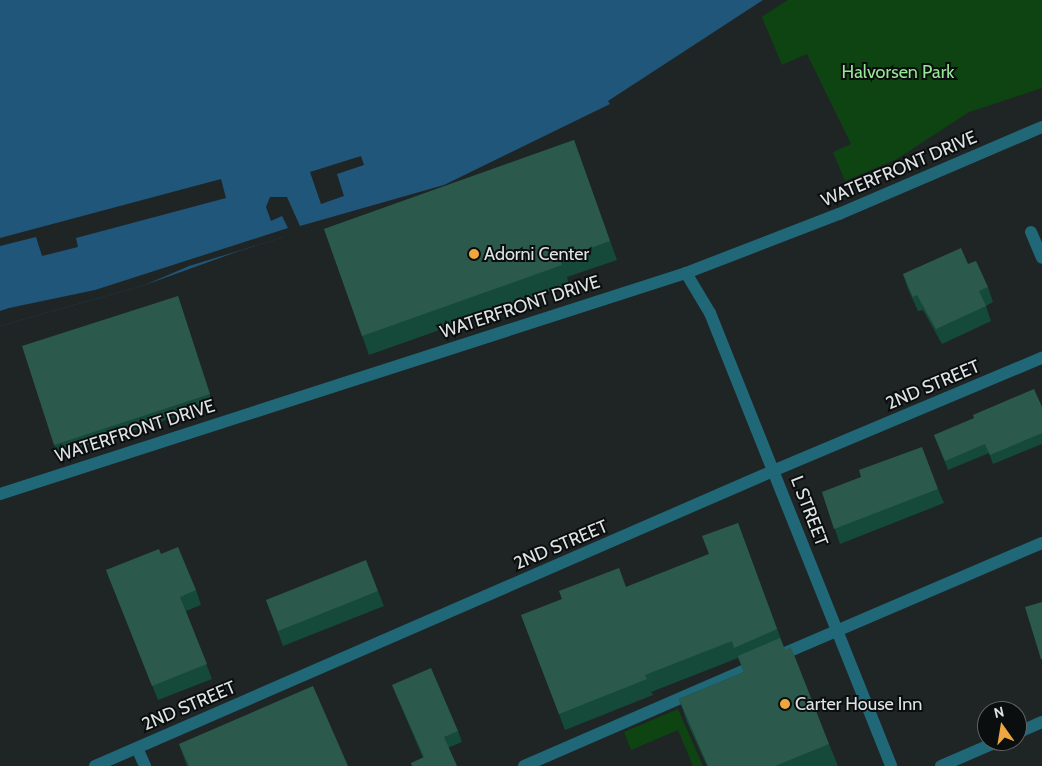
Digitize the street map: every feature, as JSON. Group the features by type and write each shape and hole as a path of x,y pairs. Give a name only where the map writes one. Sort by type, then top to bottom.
{"street":[{"name":"WATERFRONT DRIVE","path":"0,494 686,273 839,214 1042,127"},
{"path":"1031,232 1042,258"},
{"name":"L STREET","path":"686,273 710,313 775,470 836,630 891,766"},
{"name":"2ND STREET","path":"95,766 775,470 1042,358"},
{"path":"526,766 836,630 1042,543"},
{"path":"1027,729 1042,722"},
{"path":"137,748 145,766"},
{"path":"941,766 977,750"}],"green space":[{"name":"Halvorsen Park","path":"786,0 1042,0 1042,88 969,112 897,159 845,181 833,152 851,144 807,54 782,65 761,15"},
{"path":"678,709 703,766 693,766 678,730 631,750 624,732"}],"water":[{"path":"0,0 786,0 528,157 304,236 284,237 145,285 0,326"}],"pier":[{"path":"763,0 788,0 615,110 528,157 304,238 284,237 189,266 145,285 0,326 0,311 95,290 288,228 282,216 271,221 266,207 270,197 287,197 300,226 444,185 610,104 608,101"},
{"path":"361,156 364,165 337,174 344,196 321,204 310,172"},
{"path":"221,179 226,198 76,238 78,247 42,256 36,237 0,246 0,238"}],"building":[{"name":"Adorni Center","path":"574,140 610,241 560,259 562,265 362,336 324,229"},
{"path":"961,248 968,264 976,261 988,287 979,291 986,306 936,329 917,295 913,297 903,274"},
{"path":"178,296 210,394 54,445 22,346"},
{"path":"1034,389 1042,407 1042,433 990,455 985,444 945,461 934,435 974,418 973,415"},
{"path":"922,447 938,489 834,529 822,492 861,477 859,470"},
{"path":"738,523 777,629 734,648 732,641 645,675 647,679 559,714 521,615 562,599 559,591 619,568 626,587 709,554 702,536"},
{"path":"178,547 196,590 180,597 207,664 152,686 106,570 159,549 161,554"},
{"path":"366,560 378,591 278,631 266,600"},
{"path":"1042,602 1042,659 1041,659 1025,607"},
{"path":"780,638 785,650 791,647 829,744 775,766 708,766 679,699 744,672 738,656"},
{"path":"431,668 458,731 444,737 457,766 412,766 411,763 424,757 392,685"},
{"path":"313,686 348,766 189,766 179,744"}],"place":[{"name":"Adorni Center","path":"474,254"},
{"name":"Carter House Inn","path":"785,704"}]}
